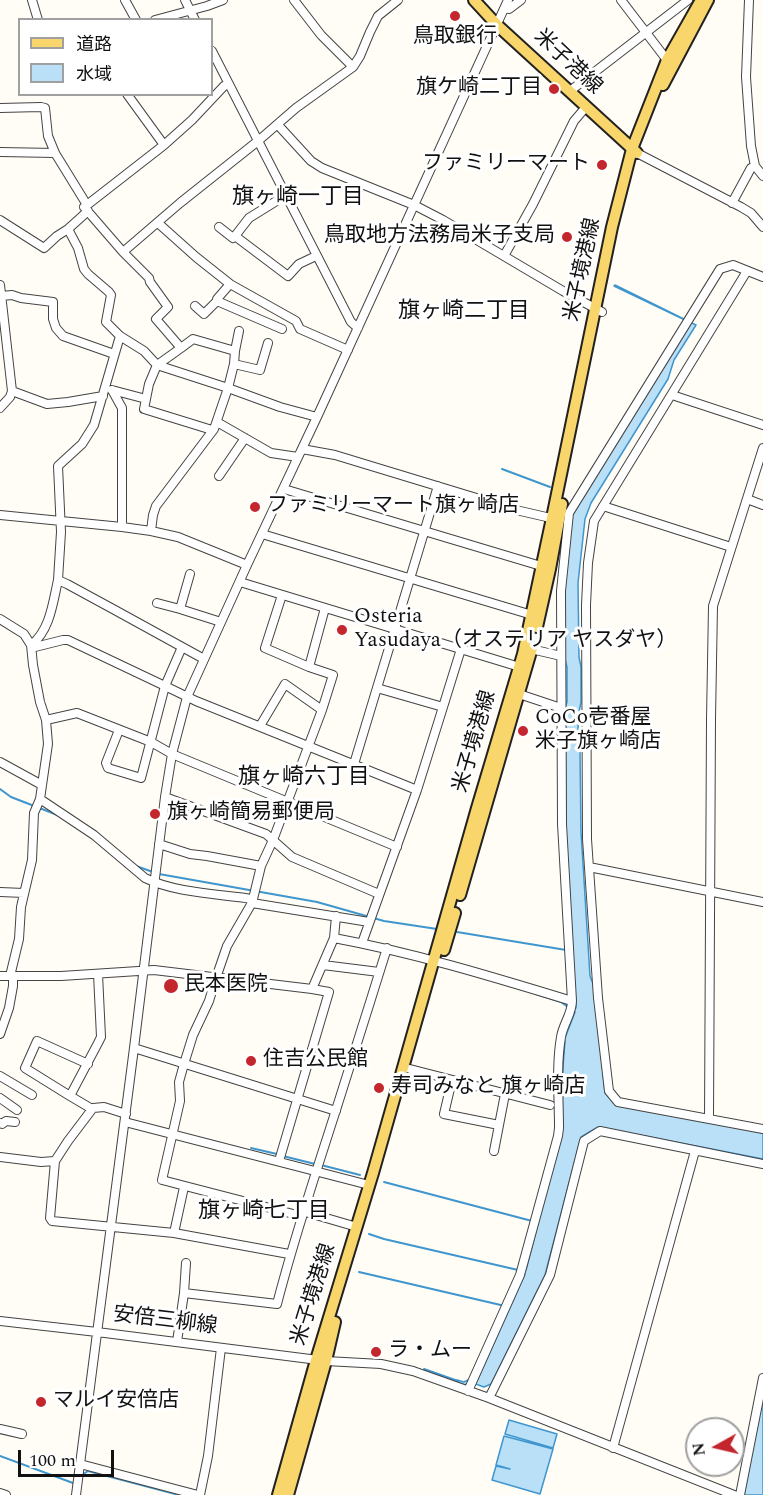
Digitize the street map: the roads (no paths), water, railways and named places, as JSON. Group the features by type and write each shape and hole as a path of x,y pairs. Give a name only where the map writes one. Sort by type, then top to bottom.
{"main road":[{"name":"米子港線","path":"474,0 497,25 634,151"},
{"name":"米子境港線","path":"634,151 661,90 708,0"},
{"name":"米子境港線","path":"288,1495 321,1360 369,1185 519,694 523,654 541,566 563,497 599,311 634,151 666,60 694,2"},
{"name":"米子境港線","path":"278,1495 370,1208 522,668 531,649 548,579 556,519"}],"street":[{"path":"32,0 37,18"},
{"path":"126,0 135,18"},
{"path":"185,0 194,18"},
{"path":"162,18 223,0"},
{"path":"294,0 321,35 352,67"},
{"path":"123,252 296,108 352,67 360,56 378,16 398,0"},
{"path":"507,4 509,9 521,0"},
{"path":"621,0 666,60"},
{"path":"749,0 746,77 752,156 755,166 763,176"},
{"path":"570,91 646,32 694,2"},
{"path":"76,1495 165,797 172,754 187,697 507,4"},
{"path":"213,53 316,256 351,322 358,328"},
{"path":"0,220 44,248 68,229 87,208 164,145 192,120 224,86 229,84"},
{"path":"129,96 164,145"},
{"path":"504,256 533,204 574,121 586,107"},
{"path":"0,108 45,108 48,136 55,153 87,208 123,252 149,278 168,307 156,319 181,348"},
{"path":"278,124 311,161 322,168 414,205 599,311"},
{"path":"634,151 751,213 763,227"},
{"path":"0,152 55,153"},
{"path":"732,202 751,168 755,166"},
{"path":"235,236 249,218 286,195"},
{"path":"158,223 230,284 296,321 300,329 348,350"},
{"path":"219,227 233,238 235,236 288,276 299,264 316,256"},
{"path":"68,229 78,248 84,269 111,296 106,322 120,336 144,351 158,365 280,407 318,417"},
{"path":"468,1391 524,1265 559,1128 558,1075 561,1037 572,1007 562,842 561,708 562,574 569,513 720,269 733,265 763,276"},
{"path":"747,271 594,521 588,562 586,605 587,839 598,998 609,1091 618,1102 763,1130"},
{"path":"195,306 204,314 230,284"},
{"path":"0,408 10,397 12,391 1,292 21,298 53,302 53,319 56,328 63,336 114,354"},
{"path":"217,301 282,329"},
{"path":"151,531 156,506 217,422 234,364 239,331"},
{"path":"31,645 36,642 49,617 58,580 61,520 58,466 82,444 94,425 107,392 120,336"},
{"path":"212,430 144,408 150,384 158,365 192,339 236,351"},
{"path":"234,364 260,370 268,343"},
{"path":"12,391 47,404 68,402 107,392 146,399"},
{"path":"107,392 122,408 122,526"},
{"path":"672,395 763,425"},
{"path":"217,422 272,453 298,457"},
{"path":"219,476 245,438"},
{"path":"709,1118 713,606 763,448"},
{"path":"302,449 336,454 516,510 556,519"},
{"path":"354,764 438,486"},
{"path":"284,489 541,566"},
{"path":"747,499 763,505"},
{"path":"603,506 731,547"},
{"path":"0,515 122,526 151,531 178,537 247,565"},
{"path":"262,534 532,615"},
{"path":"180,609 190,574"},
{"path":"58,580 204,659"},
{"path":"240,582 522,668"},
{"path":"282,595 264,648 333,675 288,801 261,866 253,901 227,946 214,977 209,1001 193,1035 179,1082 180,1101 162,1180 357,1227"},
{"path":"157,603 221,622"},
{"path":"309,667 325,608"},
{"path":"0,1034 9,1008 13,986 11,972 20,939 21,907 32,860 34,813 40,799 48,744 46,720 40,702 31,645 24,634 1,622"},
{"path":"31,645 34,647 68,640 187,697 417,790"},
{"path":"119,730 106,763 108,768 141,778 165,686 182,647"},
{"path":"362,943 417,790 461,649"},
{"path":"531,649 561,656"},
{"path":"260,726 285,684 322,710"},
{"path":"377,688 443,707"},
{"path":"519,694 561,708"},
{"path":"46,720 77,713 397,846"},
{"path":"0,762 42,785"},
{"path":"165,797 266,834 291,857 379,894"},
{"path":"40,799 94,835 145,878 154,882 369,922"},
{"path":"159,844 190,854 261,866"},
{"path":"589,867 763,902"},
{"path":"0,892 24,893"},
{"path":"312,989 334,938 336,916"},
{"path":"334,938 438,961 572,1001"},
{"path":"184,1293 277,1304 302,1214 387,948"},
{"path":"323,965 379,972"},
{"path":"0,976 98,974 154,970 329,992 279,1161"},
{"path":"70,1096 101,1036 98,974"},
{"path":"88,1064 37,1041 25,1068 92,1109"},
{"path":"134,1048 336,1111"},
{"path":"410,1069 550,1105"},
{"path":"0,1076 32,1095"},
{"path":"452,1080 444,1114 499,1125"},
{"path":"494,1151 505,1094"},
{"path":"0,1098 17,1110"},
{"path":"290,1254 174,1233 52,1221 50,1218 55,1161 92,1109 104,1107 125,1118 173,1134 369,1185"},
{"path":"0,1123 15,1122"},
{"path":"489,1398 550,1275 584,1141 600,1131 763,1164"},
{"path":"614,1448 695,1151"},
{"path":"0,1157 40,1162 55,1161"},
{"path":"174,1233 184,1186"},
{"path":"177,1342 186,1263"},
{"name":"安倍三柳線","path":"0,1321 321,1360 381,1364 413,1371 489,1398 734,1495"},
{"path":"80,1464 199,1495 208,1456 221,1348"},
{"path":"740,1495 763,1378"},
{"path":"0,1429 22,1434"},
{"path":"0,1493 6,1495"}],"water":[{"path":"615,285 696,325 674,360 668,379 591,503 585,519 578,583 581,667 578,730 581,832 590,976 594,986 605,1093 616,1104 763,1133 763,1159 598,1127 581,1137 545,1275 491,1384 484,1387 470,1382 465,1385 457,1380 464,1382 472,1378 477,1381 525,1274 562,1131 565,1041 562,1041 562,1038 565,1038 575,1012 574,1007 576,1008 566,845 567,667 563,652 565,580 572,513 685,320"},
{"path":"763,1394 763,1495 744,1495"},
{"path":"509,1420 557,1434 553,1448 505,1434"},
{"path":"504,1436 553,1449 540,1494 492,1480 496,1466 510,1469 496,1465"}],"waterway":[{"path":"502,469 550,487"},
{"path":"0,789 11,797 60,816"},
{"path":"136,866 153,872"},
{"path":"159,874 317,902 384,921 437,929"},
{"path":"457,932 566,950"},
{"path":"536,994 561,1002 568,1007"},
{"path":"251,1148 277,1154"},
{"path":"283,1156 315,1164"},
{"path":"321,1165 360,1175"},
{"path":"384,1182 532,1221"},
{"path":"369,1234 518,1270"},
{"path":"359,1272 505,1306"},
{"path":"424,1369 458,1381"},
{"path":"0,1456 73,1483"},
{"path":"82,1475 88,1471 179,1495"}],"place":[{"name":"鳥取銀行","path":"455,16"},
{"name":"旗ケ崎二丁目","path":"554,89"},
{"name":"ファミリーマート","path":"602,165"},
{"name":"鳥取地方法務局米子支局","path":"567,237"},
{"name":"ファミリーマート旗ヶ崎店","path":"255,507"},
{"name":"Osteria Yasudaya（オステリア ヤスダヤ）","path":"342,630"},
{"name":"CoCo壱番屋 米子旗ヶ崎店","path":"523,731"},
{"name":"旗ヶ崎簡易郵便局","path":"155,814"},
{"name":"民本医院","path":"171,986"},
{"name":"住吉公民館","path":"251,1061"},
{"name":"寿司みなと 旗ヶ崎店","path":"379,1088"},
{"name":"ラ・ムー","path":"376,1352"},
{"name":"マルイ安倍店","path":"41,1402"}],"district":[{"name":"旗ヶ崎一丁目","path":"298,199"},
{"name":"旗ヶ崎二丁目","path":"464,313"},
{"name":"旗ヶ崎六丁目","path":"304,779"},
{"name":"旗ヶ崎七丁目","path":"264,1213"}]}
